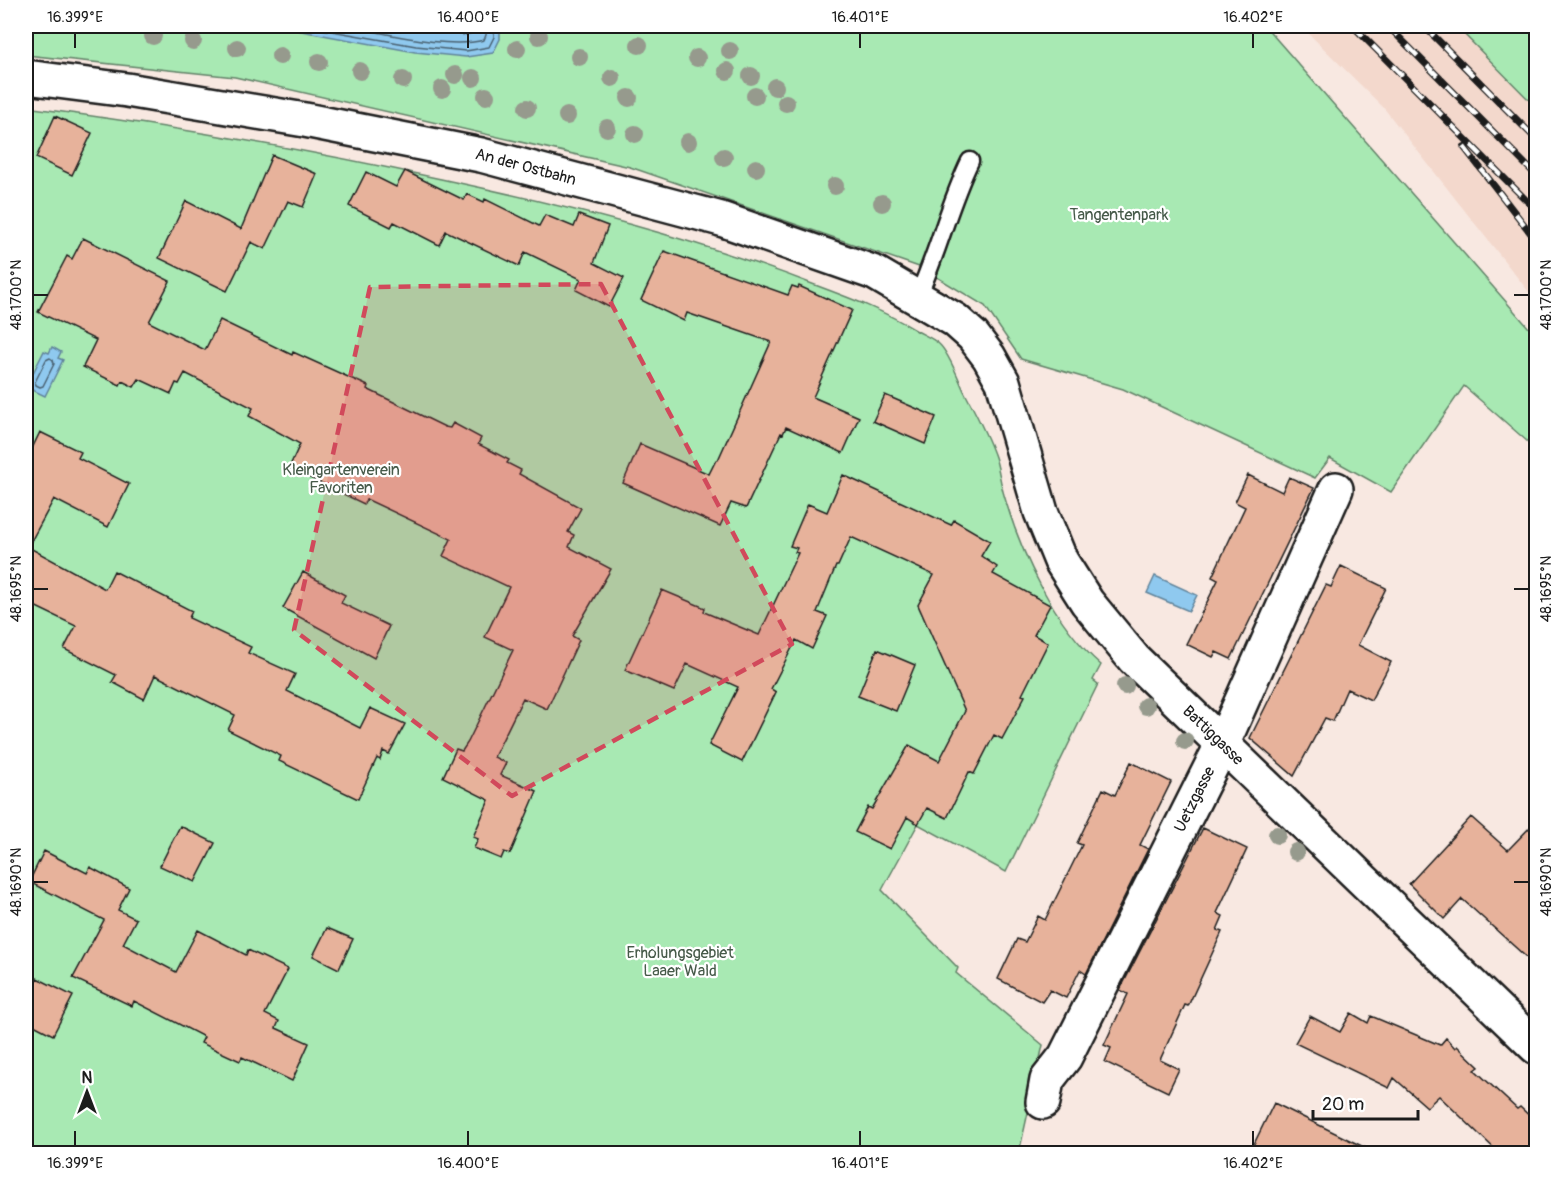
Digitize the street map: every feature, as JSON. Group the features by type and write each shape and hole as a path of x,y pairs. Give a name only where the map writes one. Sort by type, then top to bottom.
{"street":[{"name":"An der Ostbahn","path":"26,77 127,90 294,118 480,155 721,219 875,273 918,296 955,320 973,336 989,357"},
{"name":"Battiggasse","path":"989,357 1002,382 1034,491 1061,561 1087,602 1134,658 1536,1047"},
{"name":"Uetzgasse","path":"1042,1102 1047,1080 1065,1057 1223,743 1336,489"}],"lane":[{"path":"918,296 929,272 959,183 970,161"}],"highlighted area":[{"path":"601,284 792,644 512,796 294,630 370,287"}],"shaded area":[{"path":"1301,26 1456,26 1536,107 1536,301 1383,107"}],"green space":[{"name":"Tangentenpark","path":"26,26 1265,26 1536,336 1536,449 1464,386 1391,492 1330,458 1315,478 1123,389 1021,359 985,306 922,268 630,167 235,77 26,55"},
{"path":"1456,26 1536,26 1536,107"},
{"path":"26,107 286,148 390,168 583,212 723,252 841,295 880,311 932,339 943,348 988,440 1011,518 1041,587 1068,629 1101,665 1093,680 1098,684 1006,872 918,824 882,890 958,968 956,973 1043,1045 1019,1153 26,1154"}],"water":[{"path":"274,26 500,26 500,39 493,53 466,57 415,52"},
{"path":"52,347 61,352 58,358 63,360 45,396 26,387 44,351 49,353"},
{"path":"1155,576 1197,595 1189,611 1147,593"}],"building":[{"path":"55,116 92,133 72,175 36,158"},
{"path":"272,155 317,174 303,207 288,201 265,249 251,242 227,291 159,258 186,201 241,229"},
{"path":"405,171 464,200 467,194 484,202 485,199 539,226 545,215 574,227 579,215 608,226 594,263 624,278 609,307 576,290 581,279 525,252 519,266 446,231 439,245 394,222 391,227 349,206 366,172 396,187"},
{"path":"83,238 170,281 149,322 205,350 220,320 292,355 293,352 368,386 367,389 445,427 450,428 453,423 481,438 478,444 509,460 507,463 521,470 519,474 581,508 568,532 574,535 569,547 611,569 572,636 579,640 547,709 523,698 494,757 506,763 500,775 537,791 510,854 504,852 501,859 474,848 478,839 473,837 489,800 443,777 456,749 462,751 468,742 513,650 485,637 509,587 443,556 451,539 366,499 364,504 289,468 300,444 249,416 253,408 185,373 179,384 176,383 171,394 139,379 134,387 122,381 120,385 83,367 96,340 38,312 67,256 72,259"},
{"path":"664,251 788,295 792,286 798,288 799,286 852,310 813,397 859,417 843,453 786,427 783,434 781,433 746,508 731,503 720,526 623,483 640,444 709,474 718,460 771,342 687,313 684,321 641,300"},
{"path":"885,395 936,417 925,444 873,421"},
{"path":"40,432 81,452 78,458 129,484 108,527 54,499 28,547 105,589 114,571 192,611 189,618 251,647 248,653 295,674 287,691 360,728 370,708 405,724 389,754 383,751 380,760 377,758 358,799 279,761 281,756 228,730 235,715 155,675 144,699 112,682 116,675 64,649 76,626 26,602 26,461"},
{"path":"843,475 951,525 954,520 990,541 981,556 997,567 993,574 1050,605 1034,635 1048,643 1022,695 1025,696 1002,739 994,735 974,774 969,772 947,818 927,808 918,824 907,817 890,849 855,832 868,807 872,809 909,745 939,761 965,711 918,605 934,575 851,537 817,612 827,616 812,649 796,640 771,689 776,692 742,762 709,745 738,687 687,664 674,691 625,670 662,590 705,608 704,612 759,635 798,553 795,552 797,548 790,546 808,504 827,512"},
{"path":"1248,475 1282,492 1289,477 1314,488 1231,659 1216,652 1213,657 1186,644 1218,580 1212,577 1245,507 1235,502"},
{"path":"1341,566 1386,588 1358,645 1391,662 1371,700 1347,689 1333,721 1325,718 1294,776 1250,738 1326,585 1331,587"},
{"path":"303,572 345,595 341,603 389,626 374,658 283,608"},
{"path":"877,649 915,665 896,711 858,696"},
{"path":"1131,762 1171,782 1140,845 1148,849 1086,974 1080,970 1066,998 1050,990 1042,1002 998,979 1017,939 1025,942 1038,916 1045,920 1082,845 1077,843 1103,789 1115,795"},
{"path":"1471,817 1508,850 1536,821 1536,966 1462,899 1444,919 1409,884"},
{"path":"180,826 215,843 195,882 160,866"},
{"path":"1203,828 1247,849 1217,913 1223,916 1217,930 1222,932 1160,1060 1179,1069 1168,1092 1105,1062 1111,1048 1104,1045 1128,994 1120,990"},
{"path":"44,851 87,873 90,867 129,888 118,910 136,919 123,944 176,972 198,930 246,955 248,950 288,969 265,1014 279,1021 276,1028 309,1043 292,1081 242,1057 240,1061 201,1043 204,1037 134,1001 132,1006 73,978 104,920 29,882"},
{"path":"327,928 353,939 339,969 313,956"},
{"path":"37,978 73,996 53,1035 26,1021 26,1001"},
{"path":"1351,1013 1368,1023 1371,1016 1440,1045 1446,1038 1479,1067 1475,1070 1517,1109 1520,1107 1536,1122 1536,1144 1527,1154 1500,1154 1439,1096 1427,1107 1394,1078 1389,1088 1295,1043 1310,1016 1340,1032"},
{"path":"1274,1103 1378,1154 1249,1154"}],"railway":[{"path":"1353,26 1536,210"},
{"path":"1388,26 1536,175"},
{"path":"1424,26 1536,139"},
{"path":"1464,147 1536,240"}],"park label":[{"name":"Kleingartenverein Favoriten","path":"341,479"},
{"name":"Erholungsgebiet Laaer Wald","path":"680,962"}]}
